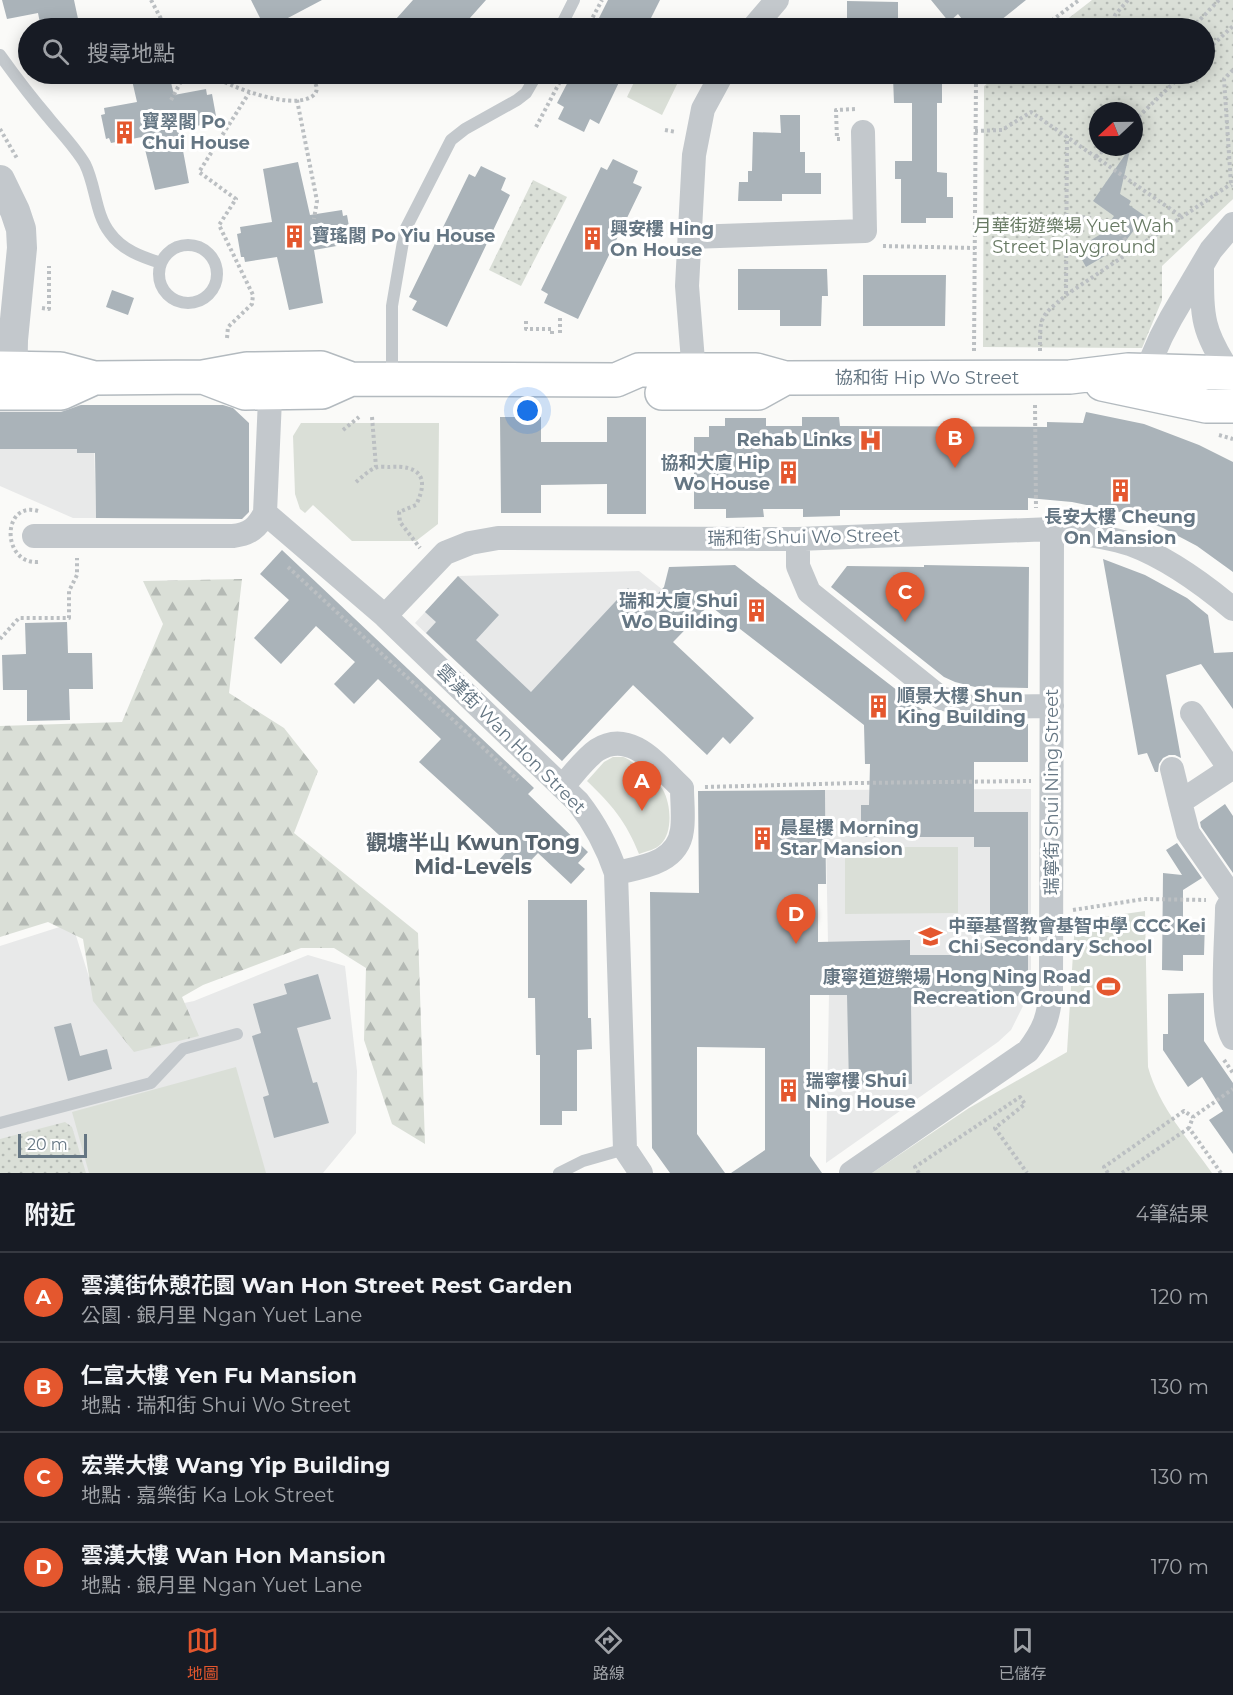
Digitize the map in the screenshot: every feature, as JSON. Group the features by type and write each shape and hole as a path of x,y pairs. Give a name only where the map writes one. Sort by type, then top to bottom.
{"main road":[{"name":"協和街 Hip Wo Street","path":"6,381 61,393 94,378 203,377 247,369 271,381 321,368 351,379 616,380 639,370 695,381 756,370 785,378 1070,377 1113,370 1223,417"},
{"name":"協和街 Hip Wo Street","path":"1142,381 1232,373"}],"street":[{"path":"762,18 777,0"},
{"path":"695,381 687,286 694,155 703,109 717,84"},
{"path":"690,237 865,231 855,127"},
{"path":"0,180 21,229 22,248 6,381"},
{"path":"1142,381 1161,337 1211,250 1233,224"},
{"path":"1202,268 1204,324 1217,353 1232,373"},
{"path":"34,536 233,536 247,534 258,526 266,513 271,381"},
{"name":"雲漢街 Wan Hon Street","path":"266,513 385,616 562,787 595,823 608,847 616,873 626,1149 641,1173"},
{"name":"瑞和街 Shui Wo Street","path":"385,616 445,553 470,543 498,538 798,539 1044,524 1130,544 1204,584 1233,609"},
{"name":"瑞寧街 Shui Ning Street","path":"851,1173 1028,1051 1041,1033 1049,1012 1052,706 1044,524"},
{"path":"798,539 798,566 809,592 941,698 971,707 1052,706"},
{"path":"1180,802 1230,769 1192,713"},
{"path":"562,787 596,751 610,744 625,743 639,749 682,788 682,831 678,843 670,854 660,862 616,873"},
{"path":"1172,769 1188,833 1233,898 1227,908 1226,997 1226,1016 1233,1038"}],"lane":[{"path":"565,18 574,0"},
{"path":"0,55 18,80"},
{"path":"21,84 85,164 100,213 110,233 127,249 161,263"},
{"path":"392,379 392,306 405,230 451,140 465,129 517,100 526,93 531,84"},
{"path":"189,245 198,247 212,257 216,266 217,276 214,286 209,294 200,300 191,303 181,302 172,298 160,282 161,263 172,250 189,245"},
{"path":"0,1123 151,1083 183,1049 237,1034"},
{"path":"559,1173 583,1161 626,1149"}],"path":[{"path":"152,0 161,18"},
{"path":"592,18 602,0"},
{"path":"1055,18 1079,0"},
{"path":"1114,18 1128,0"},
{"path":"1202,18 1219,0"},
{"path":"1215,43 1233,26"},
{"path":"1040,353 1040,322 1044,314 1066,295 1232,185 1224,79 1233,70"},
{"path":"171,100 180,84"},
{"path":"227,84 269,98 297,100 311,98 316,91 316,84"},
{"path":"536,127 559,84"},
{"path":"974,352 976,84"},
{"path":"1143,112 1173,84"},
{"path":"226,339 228,327 252,304 253,296 219,225 236,199 199,172 249,93"},
{"path":"297,100 317,201 314,219"},
{"path":"836,110 855,127 837,139 836,110"},
{"path":"975,131 1002,130 1031,112 1182,217"},
{"path":"665,130 675,132"},
{"path":"1066,136 1066,295"},
{"path":"1046,217 1094,218 1104,221 1121,233 1132,250"},
{"path":"877,246 975,248"},
{"path":"560,318 560,335"},
{"path":"526,321 526,329 552,329 552,335"},
{"path":"1035,405 1044,524"},
{"path":"343,430 359,417"},
{"path":"372,417 375,467"},
{"path":"1223,417 1233,439"},
{"path":"356,482 375,467 406,466 418,473 423,482 421,495 416,504 399,512 400,522 424,553"},
{"path":"0,639 19,618 69,618 69,591 76,575 76,548"},
{"path":"287,566 521,783"},
{"path":"703,787 1039,781"},
{"path":"1064,911 1144,899 1207,900"},
{"path":"1122,1173 1189,1128 1193,1117 1233,1089"},
{"path":"919,1173 915,1167 1020,1096 1025,1104 995,1128 1027,1173"},
{"path":"1108,1173 1104,1167 1184,1111 1193,1117"},
{"path":"1189,1128 1221,1173"}],"shaded area":[{"path":"0,404 93,405 96,518 73,518 0,486"},
{"path":"639,571 697,617 562,761 415,623 458,576"},
{"name":"中華基督教會基智中學 CCC Kei Chi Secondary School","path":"1031,789 1031,980 1028,996 1011,1030 998,1042 826,1163 829,994 825,790"},
{"path":"72,923 94,993 160,1008 194,1001 308,955 345,966 357,1071 356,1133 323,1173 0,1173 0,946"}],"green space":[{"name":"月華街遊樂場 Yuet Wah Street Playground","path":"1092,0 1233,0 1233,199 1162,266 1162,300 1142,348 983,347 984,86 987,84 1215,84 1215,18 1069,18"},
{"path":"633,84 677,84 662,115 627,97"},
{"path":"533,180 567,197 521,286 489,270"},
{"path":"301,423 439,423 438,524 416,541 352,541 313,505 305,513 300,509 295,494 293,436"},
{"path":"242,579 229,693 284,728 318,771 294,833 418,933 425,1144 392,1124 364,1040 366,968 334,948 301,948 203,985 182,997 199,1036 134,1052 93,1001 83,939 48,922 0,937 0,726 122,722 163,624 143,581"},
{"path":"613,757 623,757 638,766 656,782 666,796 670,818 668,832 661,844 654,849 639,854 629,832 617,814 587,781 604,762"},
{"path":"845,847 958,847 958,913 845,914"},
{"name":"康寧道遊樂場 Hong Ning Road Recreation Ground","path":"1145,911 1148,1067 1159,1096 1212,1173 872,1173 969,1108 1067,1052 1075,921"},
{"path":"236,1067 266,1173 89,1173 72,1112"},
{"path":"65,1122 72,1127 86,1173 0,1173 0,1139"}],"building":[{"path":"2,0 74,0 78,18 39,18 38,13 7,19"},
{"path":"251,0 322,0 288,18 260,18"},
{"path":"413,0 486,0 470,18 397,18"},
{"path":"608,0 660,0 651,18 599,18"},
{"path":"931,0 1026,0 1004,18 961,18 958,14 954,18 946,18"},
{"path":"847,1 898,2 898,18 847,18"},
{"name":"寶翠閣 Po Chui House","path":"133,84 171,84 174,95 206,89 207,95 212,94 216,116 212,117 213,123 179,129 189,183 155,190 142,137 111,143 109,138 106,139 101,115 105,114 104,108 137,102"},
{"path":"567,84 618,84 599,124 590,119 584,132 558,119 564,107 557,103"},
{"path":"893,84 942,84 942,103 937,103 937,172 947,173 947,197 953,197 953,218 926,218 926,223 901,223 901,179 895,179 895,161 912,161 912,103 894,103"},
{"path":"780,115 800,115 800,152 805,152 805,173 821,173 821,194 782,194 782,201 738,201 739,182 748,182 748,171 752,171 753,132 781,133"},
{"path":"1124,156 1129,156 1120,194 1131,201 1129,205 1145,216 1114,256 1110,253 1086,267 1076,249 1101,234 1114,216 1093,201"},
{"name":"興安樓 Hing On House","path":"613,159 638,171 633,183 642,187 578,319 544,303 548,294 541,290 601,167 607,170"},
{"name":"寶瑤閣 Po Yiu House","path":"298,162 310,215 342,210 343,216 347,215 351,238 347,238 348,244 314,250 323,303 289,310 277,257 245,262 244,257 241,257 237,234 241,233 240,227 272,222 263,169"},
{"path":"481,166 506,178 501,190 510,195 447,327 412,310 417,301 409,297 469,174 475,177"},
{"path":"738,269 827,269 828,296 822,296 821,326 780,326 780,310 738,310"},
{"path":"863,275 946,275 945,326 863,326"},
{"path":"112,290 134,298 128,315 106,307"},
{"path":"81,405 223,405 233,408 249,423 249,512 242,519 96,518 95,453 77,453 77,449 0,449 0,412 61,412"},
{"path":"1086,412 1144,424 1199,445 1233,462 1233,572 1197,546 1163,528 1125,513 1072,502 1028,498 1028,510 840,510 840,516 803,517 803,509 763,509 764,517 726,518 726,509 694,509 694,437 709,437 709,426 725,426 725,418 766,418 766,426 802,426 802,417 839,417 840,426 1047,427 1047,422 1083,423"},
{"path":"500,417 541,417 541,442 607,442 607,417 646,417 646,514 607,514 607,484 541,485 541,513 501,513"},
{"path":"282,550 534,788 528,794 588,852 578,863 585,869 571,884 538,853 516,876 499,860 511,846 419,762 441,739 378,679 354,704 334,684 355,662 316,626 281,664 254,638 289,600 260,574"},
{"path":"1103,559 1145,575 1187,598 1208,615 1214,653 1233,652 1233,709 1201,664 1166,675 1181,758 1169,755 1163,758 1158,772 1155,772 1147,753 1138,755"},
{"path":"735,565 942,725 1028,724 1028,762 974,762 974,812 1028,812 1028,996 979,997 978,1002 911,1002 912,1084 849,1085 847,995 810,995 810,1156 822,1173 731,1173 765,1150 765,1048 697,1047 697,1134 725,1173 670,1173 652,1148 650,892 699,893 698,791 825,790 826,884 818,884 818,942 910,940 910,955 963,955 963,943 990,943 990,847 974,847 974,837 861,837 861,805 869,805 870,764 865,764 864,725 709,605 673,642 754,718 730,744 723,737 707,755 633,685 562,761 426,633 436,622 425,612 458,576 499,615 476,640 531,692 628,588 646,606 664,587 669,567"},
{"path":"924,565 1029,567 1028,688 975,687 944,677 831,587 847,566 924,567"},
{"path":"67,622 68,653 92,653 93,689 69,689 70,720 27,721 27,690 3,690 2,655 26,654 25,623"},
{"path":"1225,804 1233,816 1233,873 1201,827 1200,822"},
{"path":"1177,843 1202,878 1183,890 1183,921 1205,921 1204,955 1183,955 1183,971 1162,970 1163,873 1182,875 1166,850"},
{"path":"528,900 587,900 588,1018 591,1018 592,1049 577,1050 577,1111 562,1111 562,1125 540,1125 540,1055 536,1055 535,998 528,998"},
{"path":"318,974 331,1019 297,1028 313,1083 317,1082 329,1123 274,1138 263,1097 269,1095 252,1036 261,1033 253,1004 287,994 284,984"},
{"path":"1204,993 1204,1041 1233,1083 1233,1154 1209,1120 1223,1111 1202,1077 1188,1087 1163,1050 1163,1034 1168,1034 1168,994"},
{"path":"71,1023 80,1056 107,1049 112,1069 68,1081 54,1027"}],"place":[{"name":"寶翠閣 Po Chui House","path":"124,132"},
{"name":"寶瑤閣 Po Yiu House","path":"294,236"},
{"name":"興安樓 Hing On House","path":"592,239"},
{"name":"Rehab Links","path":"870,440"},
{"name":"仁富大樓 Yen Fu Mansion","path":"955,468"},
{"name":"協和大廈 Hip Wo House","path":"788,473"},
{"name":"長安大樓 Cheung On Mansion","path":"1120,491"},
{"name":"瑞和大廈 Shui Wo Building","path":"756,611"},
{"name":"宏業大樓 Wang Yip Building","path":"905,622"},
{"name":"順景大樓 Shun King Building","path":"879,706"},
{"name":"雲漢街休憩花園 Wan Hon Street Rest Garden","path":"642,811"},
{"name":"晨星樓 Morning Star Mansion","path":"762,838"},
{"name":"中華基督教會基智中學 CCC Kei Chi Secondary School","path":"930,936"},
{"name":"雲漢大樓 Wan Hon Mansion","path":"796,944"},
{"name":"康寧道遊樂場 Hong Ning Road Recreation Ground","path":"1109,987"},
{"name":"瑞寧樓 Shui Ning House","path":"788,1091"}],"district":[{"name":"觀塘半山 Kwun Tong Mid-Levels","path":"473,855"}]}
